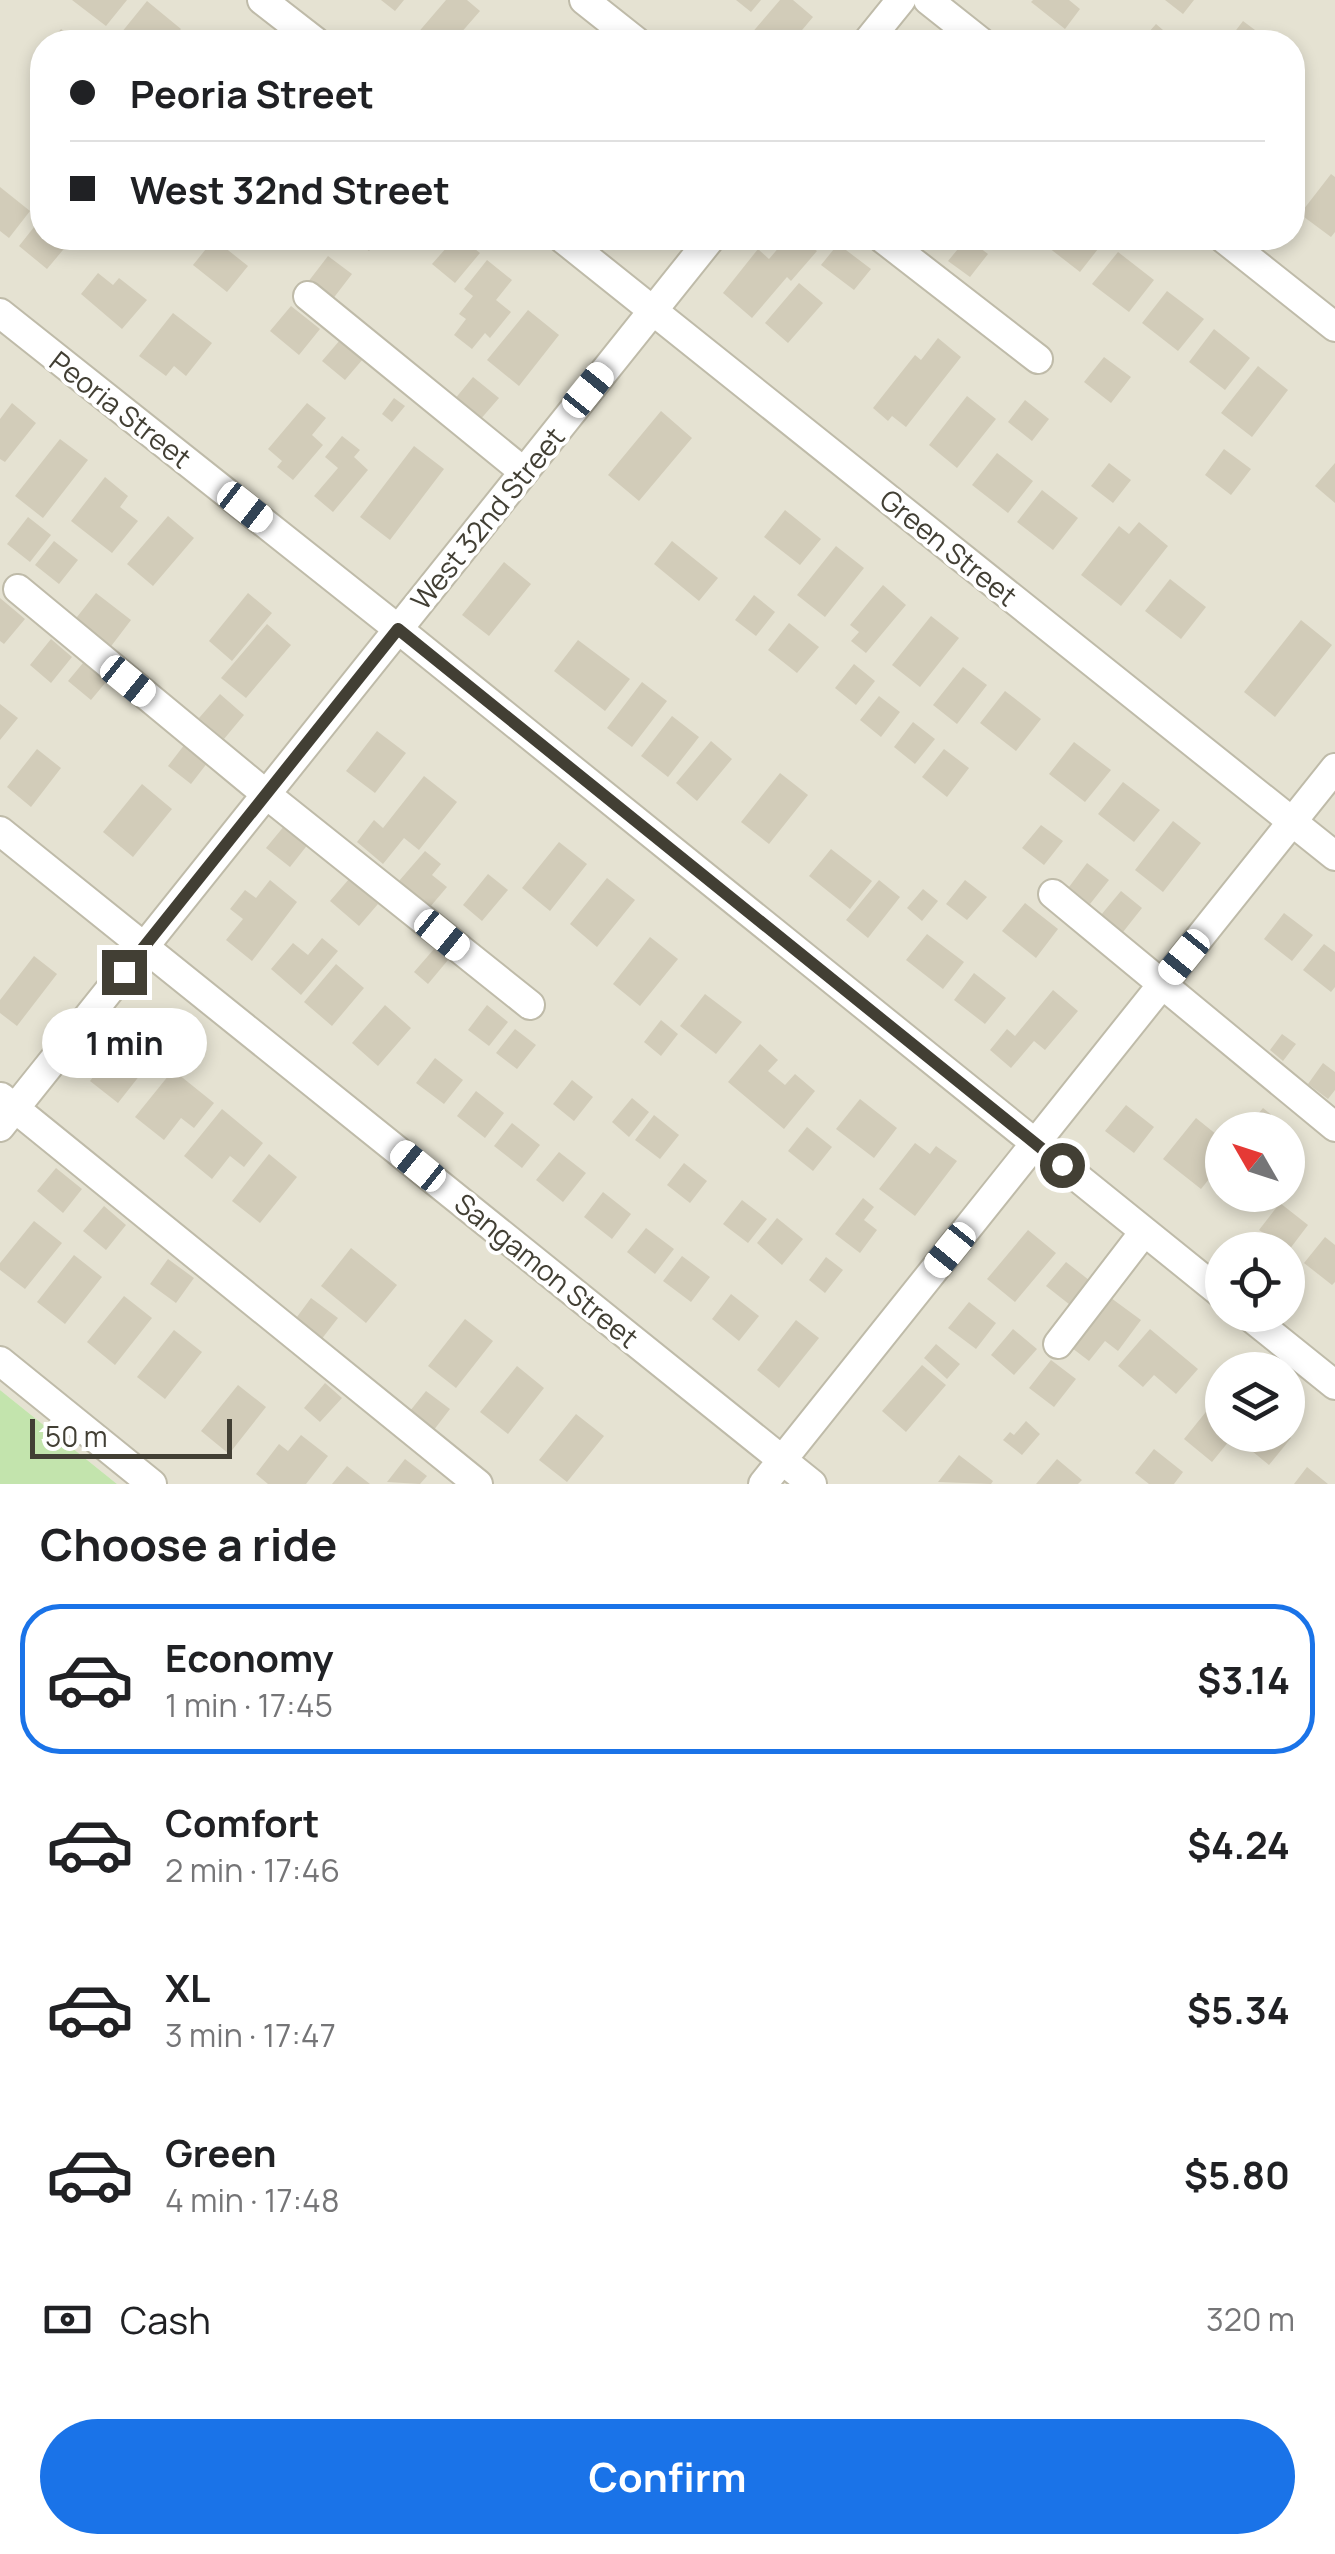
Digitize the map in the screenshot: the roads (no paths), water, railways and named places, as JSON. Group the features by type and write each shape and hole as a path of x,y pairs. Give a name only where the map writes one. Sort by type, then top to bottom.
{"street":[{"path":"262,0 301,30"},
{"path":"584,0 622,30"},
{"path":"877,30 901,0"},
{"path":"928,0 966,30"},
{"name":"Green Street","path":"577,250 1335,856"},
{"name":"West 32nd Street","path":"5,1110 267,795 701,250"},
{"path":"898,250 1038,358"},
{"path":"1239,250 1335,327"},
{"path":"308,296 524,472"},
{"name":"Peoria Street","path":"0,313 1205,1280"},
{"path":"18,589 530,1005"},
{"path":"763,1484 1335,768"},
{"name":"Sangamon Street","path":"0,831 812,1484"},
{"path":"1053,894 1335,1127"},
{"path":"5,1110 478,1484"},
{"path":"1058,1344 1144,1232"},
{"path":"1269,1332 1335,1384"},
{"path":"0,1361 152,1484"}]}
